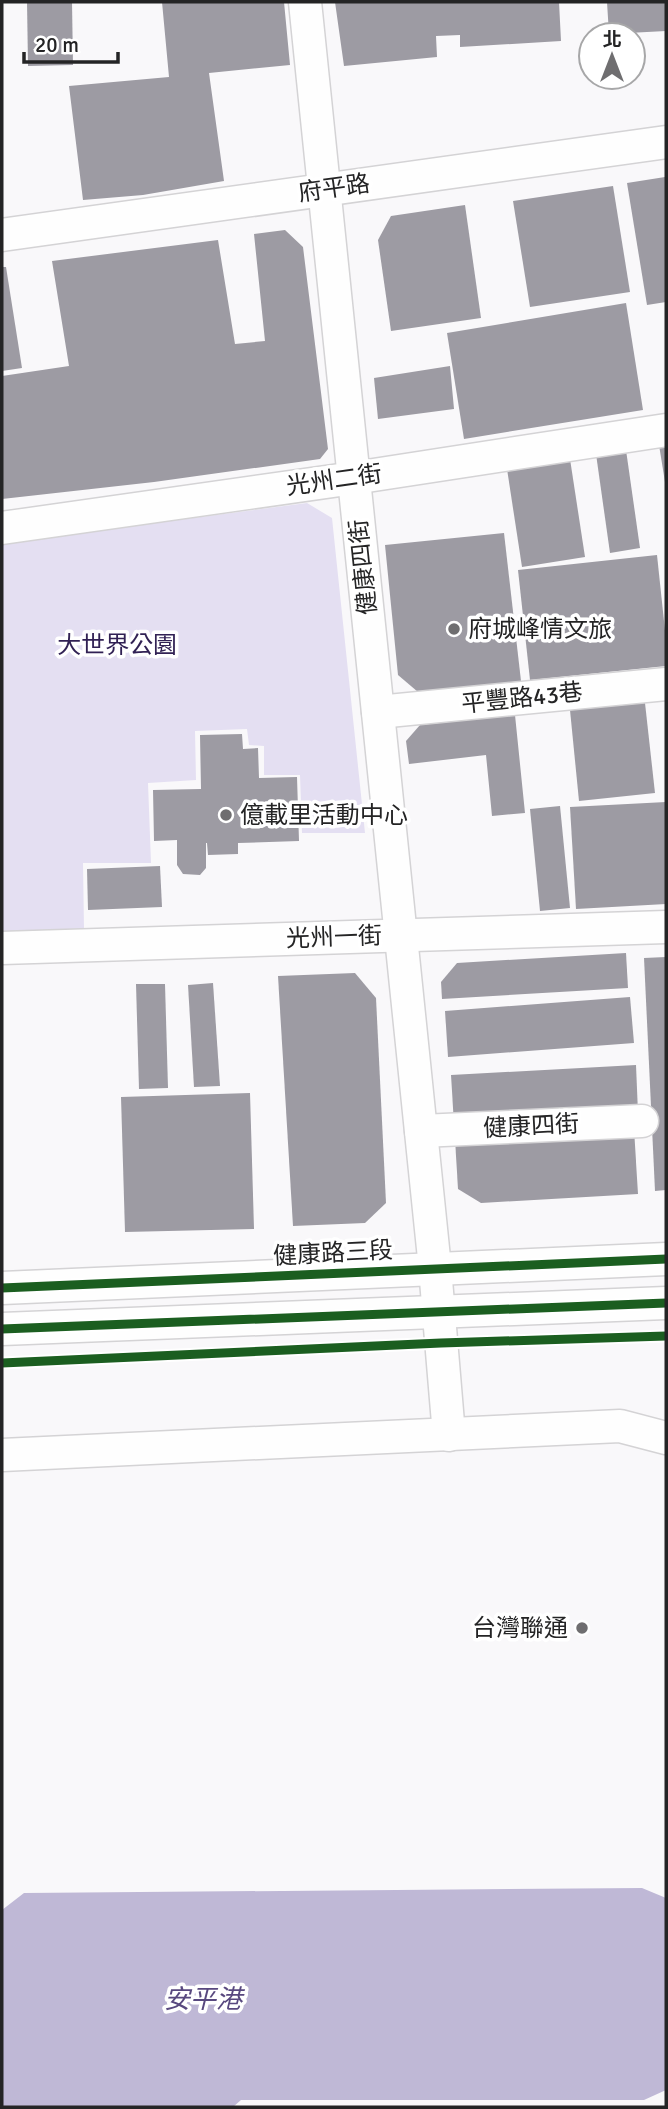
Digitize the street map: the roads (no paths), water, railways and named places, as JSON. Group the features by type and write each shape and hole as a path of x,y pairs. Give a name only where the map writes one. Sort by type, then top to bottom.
{"street":[{"name":"健康四街","path":"305,2 435,1268 449,1435"},
{"name":"府平路","path":"2,235 666,142"},
{"name":"光州二街","path":"2,527 354,478 666,430"},
{"name":"平豐路43巷","path":"378,712 666,684"},
{"name":"光州一街","path":"2,948 666,927"},
{"name":"健康四街","path":"421,1132 642,1121"},
{"name":"健康路三段","path":"2,1288 666,1259"},
{"path":"4,1329 666,1303"},
{"path":"2,1455 620,1426 666,1438"}],"water":[{"name":"安平港","path":"642,1888 666,1898 666,2090 644,2100 241,2100 233,2107 2,2107 2,1910 24,1893"}],"place":[{"name":"府城峰情文旅","path":"454,629"},
{"name":"億載里活動中心","path":"226,815"},
{"name":"台灣聯通","path":"582,1628"}],"park label":[{"name":"大世界公園","path":"117,645"}]}
